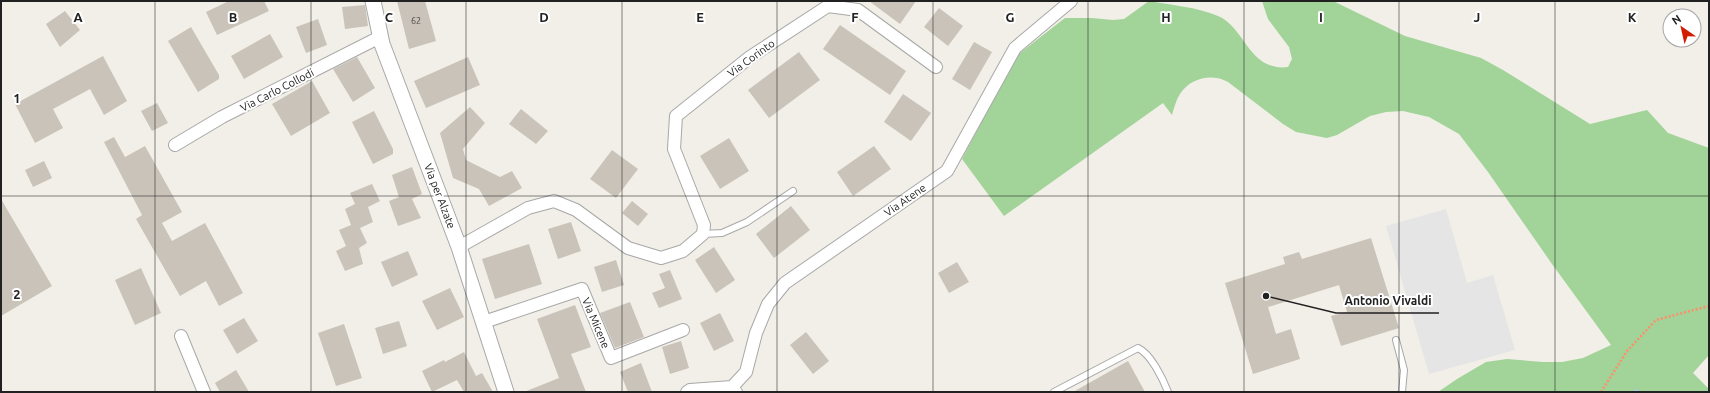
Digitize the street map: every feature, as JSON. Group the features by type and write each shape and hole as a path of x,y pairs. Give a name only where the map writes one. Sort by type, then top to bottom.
{"street":[{"name":"Via per Alzate","path":"373,1 380,37 459,247 506,392"},
{"name":"Via Atene","path":"734,390 746,372 756,333 768,304 785,283 947,170 1015,48 1071,1"},
{"name":"Via Corinto","path":"704,234 704,225 674,149 676,116 750,57 828,6 858,10 936,67"},
{"name":"Via Carlo Collodi","path":"175,145 222,117 380,37"},
{"path":"459,247 528,208 554,201 576,210 628,248 661,258 683,251 704,234"},
{"name":"Via Micene","path":"484,322 582,289 611,358 683,330"},
{"path":"181,336 204,392"},
{"path":"687,392 690,390 734,390"}],"lane":[{"path":"704,234 722,233 747,222 793,191"},
{"path":"1396,340 1404,370 1402,392"},
{"path":"1054,392 1138,348 1142,350 1155,367 1168,392"}],"path":[{"path":"1601,392 1627,351 1656,320 1709,306"}],"green space":[{"path":"1149,1 1193,8 1218,16 1235,29 1248,48 1264,63 1275,67 1288,67 1292,59 1289,47 1268,19 1262,1 1333,1 1405,36 1481,58 1590,124 1647,110 1668,133 1709,148 1709,355 1693,373 1709,389 1709,392 1438,392 1486,362 1507,359 1562,362 1583,358 1611,345 1488,172 1459,134 1429,117 1403,111 1386,112 1370,116 1337,135 1327,138 1296,132 1222,79 1202,79 1189,84 1184,89 1177,99 1172,115 1163,103 1004,216 962,159 1016,56 1065,18 1124,19"}],"shaded area":[{"path":"1446,209 1467,283 1493,275 1515,350 1429,374 1386,226"}],"building":[{"path":"229,1 264,1 269,11 217,35 206,12"},
{"path":"397,1 425,1 436,41 409,49"},
{"path":"869,1 916,1 900,24"},
{"path":"365,5 368,26 345,29 342,7"},
{"path":"939,8 963,26 948,46 924,27"},
{"path":"65,11 80,30 60,47 46,24"},
{"path":"318,19 327,45 306,53 296,27"},
{"path":"840,25 906,71 890,95 823,49"},
{"path":"191,27 219,75 219,79 198,92 168,41"},
{"path":"270,34 283,57 244,79 231,56"},
{"path":"974,42 992,52 970,90 952,79"},
{"path":"799,52 820,80 769,118 748,90"},
{"path":"103,56 127,101 104,115 90,89 53,109 63,128 35,143 15,104"},
{"path":"357,57 375,88 353,102 333,69"},
{"path":"468,57 480,85 426,108 414,81"},
{"path":"312,81 330,113 291,136 272,104"},
{"path":"903,94 931,113 911,141 884,122"},
{"path":"157,103 168,123 152,131 141,111"},
{"path":"470,107 485,123 463,149 466,160 500,177 512,171 522,188 489,206 479,189 453,178 440,133"},
{"path":"521,109 548,131 536,144 509,124"},
{"path":"374,111 393,149 393,154 373,164 352,122"},
{"path":"114,137 125,157 145,146 182,212 162,223 172,241 205,223 243,293 219,306 206,281 180,296 136,219 142,215 104,142"},
{"path":"729,138 749,171 720,189 700,156"},
{"path":"874,146 891,169 853,196 837,172"},
{"path":"612,150 638,169 616,198 590,179"},
{"path":"44,161 52,178 33,187 25,170"},
{"path":"412,167 422,194 412,199 421,218 398,226 389,201 399,197 392,175"},
{"path":"372,184 380,201 368,207 373,222 360,228 367,243 359,248 363,264 345,271 336,251 346,246 339,230 351,225 345,209 355,204 350,193"},
{"path":"1,199 52,286 1,316"},
{"path":"632,201 648,214 638,226 622,213"},
{"path":"791,206 810,230 774,258 756,234"},
{"path":"571,222 581,251 558,259 548,229"},
{"path":"1371,238 1399,328 1341,346 1331,316 1347,312 1339,285 1268,307 1276,334 1291,329 1300,359 1253,374 1225,283 1285,264 1283,257 1299,252 1302,259"},
{"path":"529,244 542,284 495,299 482,259"},
{"path":"714,247 735,280 716,293 695,260"},
{"path":"408,251 418,275 392,287 381,262"},
{"path":"616,260 624,285 602,292 594,267"},
{"path":"957,262 969,282 949,293 938,273"},
{"path":"141,268 161,313 135,325 115,280"},
{"path":"670,270 682,299 659,308 652,293 665,288 659,274"},
{"path":"450,288 464,317 437,330 422,301"},
{"path":"630,302 644,337 615,348 600,313"},
{"path":"575,305 591,347 571,354 586,392 524,392 559,378 537,319"},
{"path":"720,313 734,341 714,351 700,323"},
{"path":"244,318 258,341 237,354 223,330"},
{"path":"399,321 407,346 383,354 375,328"},
{"path":"344,324 362,378 336,386 318,333"},
{"path":"806,332 829,361 813,374 790,345"},
{"path":"681,341 689,368 670,374 662,347"},
{"path":"464,352 476,376 482,373 493,392 464,392 457,380 432,392 422,371 444,360 445,362"},
{"path":"1128,361 1145,392 1073,392"},
{"path":"641,363 652,392 628,392 620,372"},
{"path":"236,370 249,392 220,392 215,383"}],"place":[{"name":"Antonio Vivaldi","path":"1266,296"}]}
